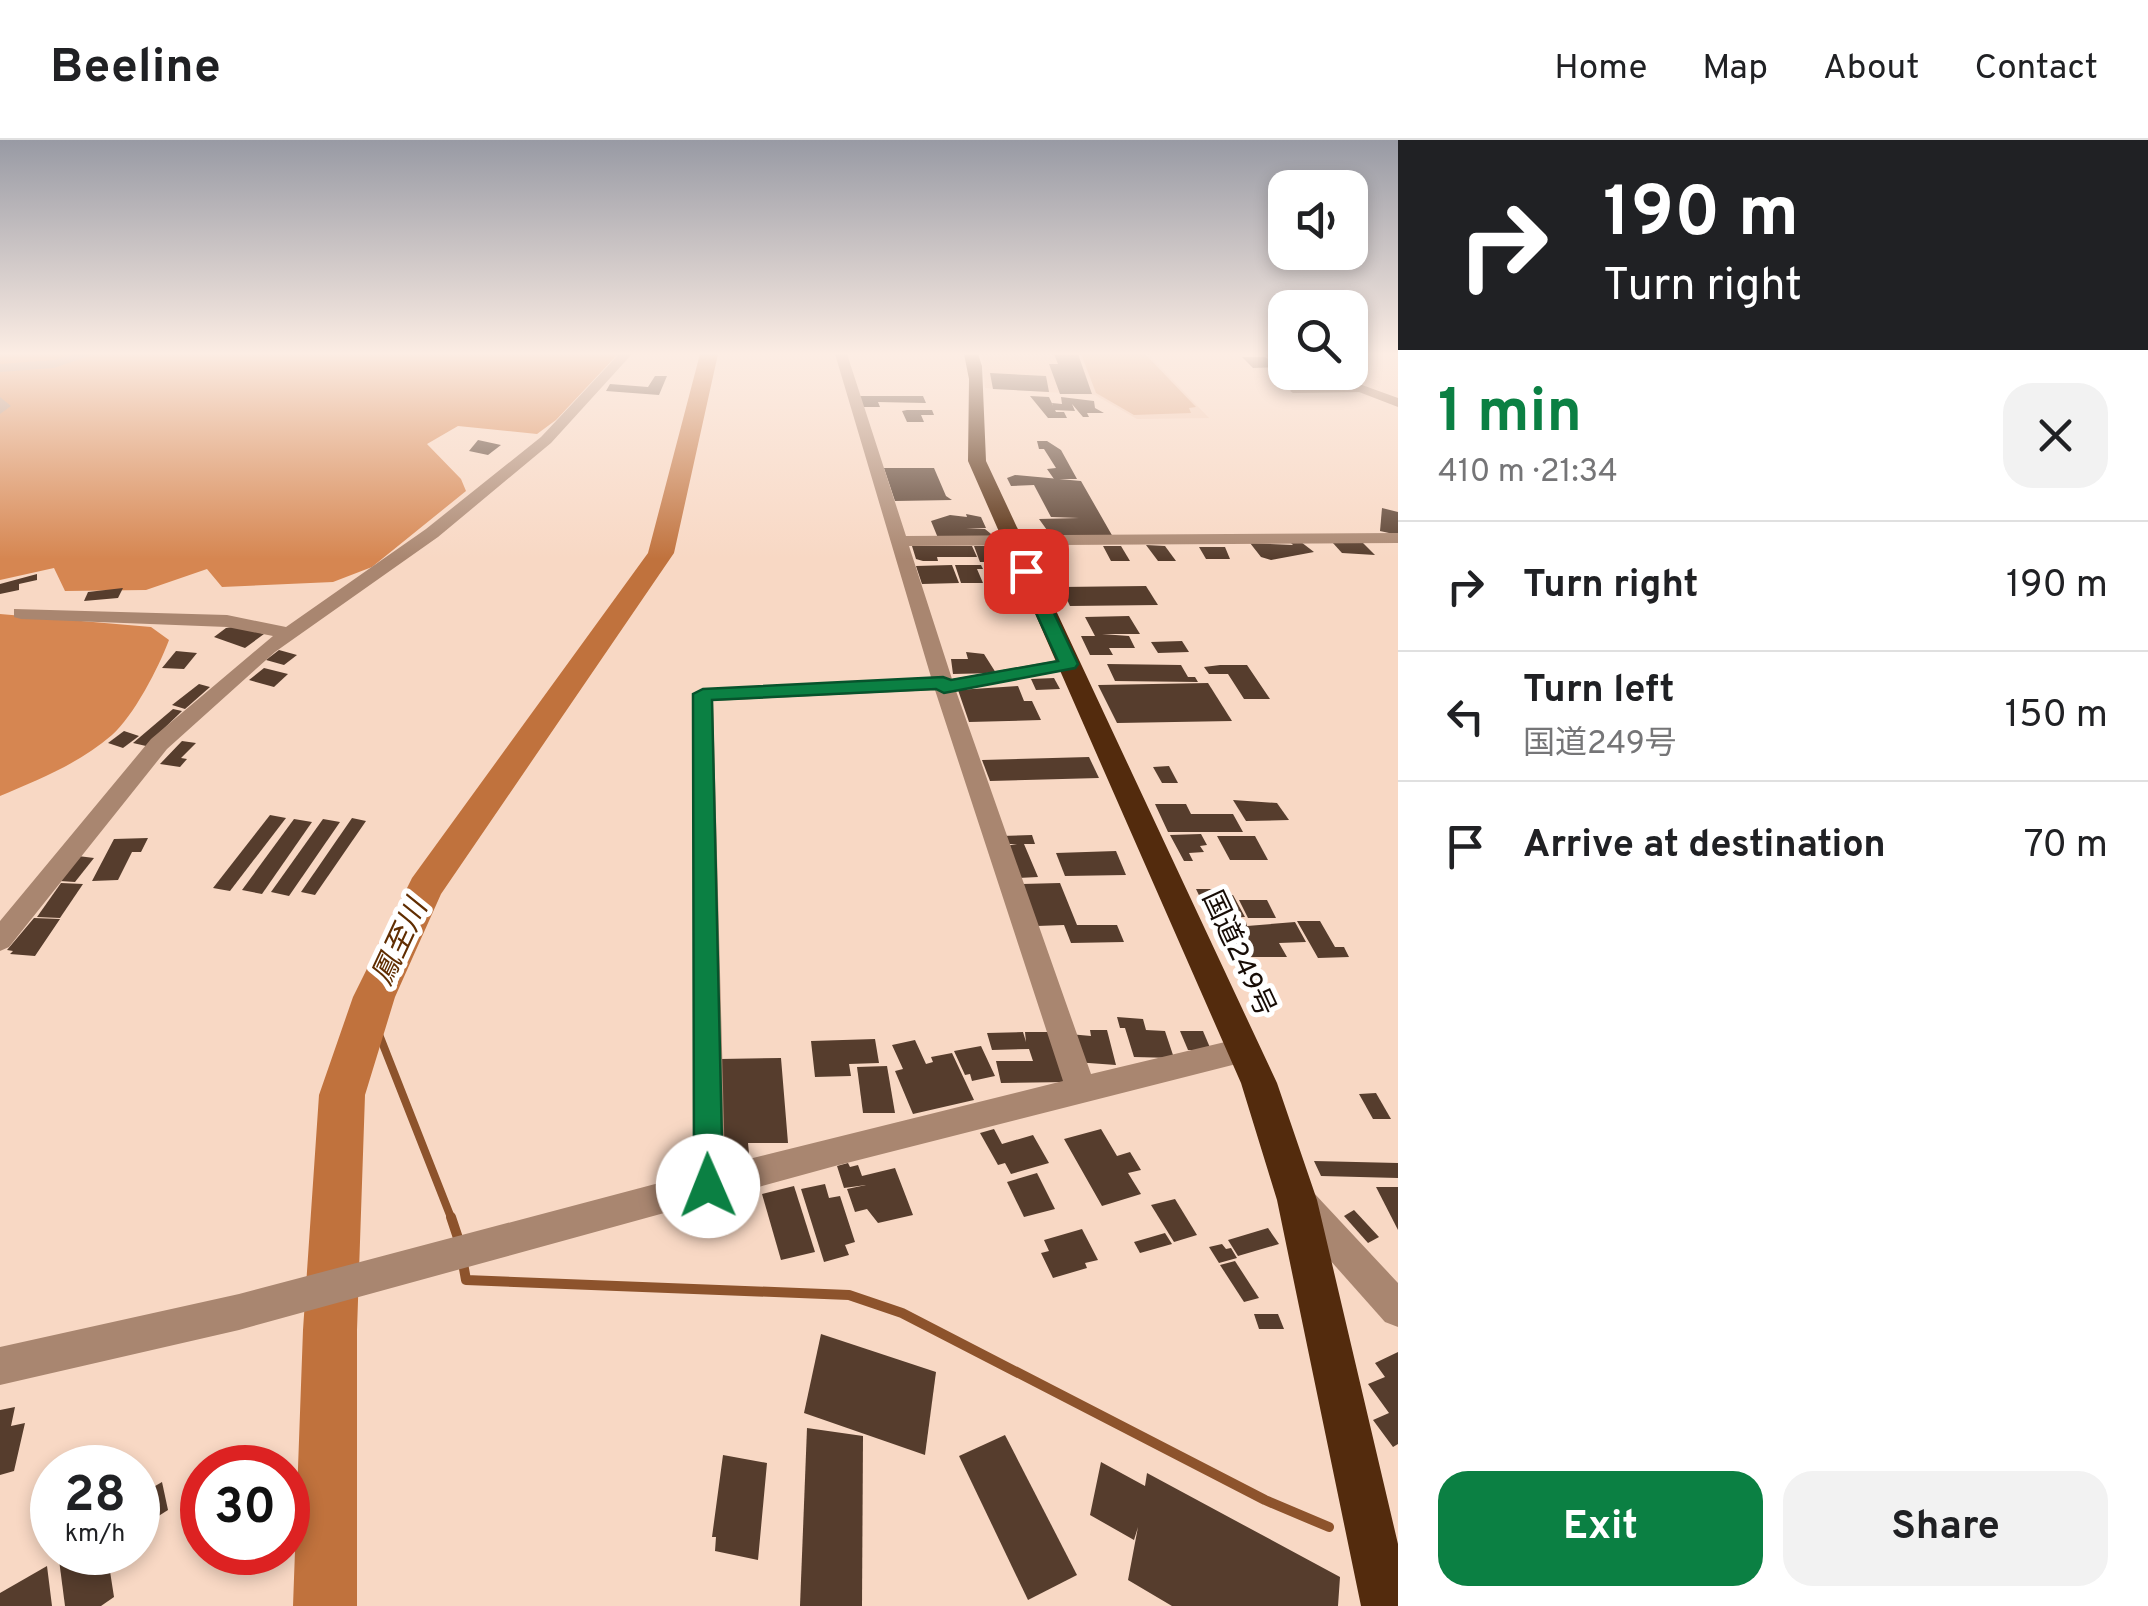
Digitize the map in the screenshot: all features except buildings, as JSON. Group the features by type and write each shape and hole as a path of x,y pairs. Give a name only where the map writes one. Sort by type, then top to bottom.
{"highway":[{"name":"国道249号","path":"973,422 977,461 1011,540 1246,1050 1297,1200 1387,1606"}],"street":[{"path":"0,940 159,744 243,669 432,533 562,422"},
{"path":"863,422 944,685 1082,1092"},
{"path":"902,541 1398,538"},
{"path":"21,613 226,621 290,633"},
{"path":"708,1186 703,694 944,685 1069,664"},
{"path":"0,1366 238,1312 835,1151 1246,1050"},
{"path":"1297,1200 1398,1309"}],"shaded area":[{"path":"0,422 553,422 537,434 458,426 427,444 461,479 466,491 372,567 333,582 222,587 207,569 146,590 65,591 54,568 0,580"},
{"path":"0,614 151,627 169,640 145,691 112,735 73,762 0,796"}],"waterway":[{"name":"鳳至川","path":"325,1606 330,1330 342,1095 374,997 425,888 661,553 692,422"},
{"path":"369,1009 452,1220"},
{"path":"452,1220 459,1241"},
{"path":"463,1263 466,1280 849,1295 902,1313 1265,1500 1329,1527"}],"route":[{"path":"708,1186 703,694 943,683 944,687 1069,664 1026,571"}]}
